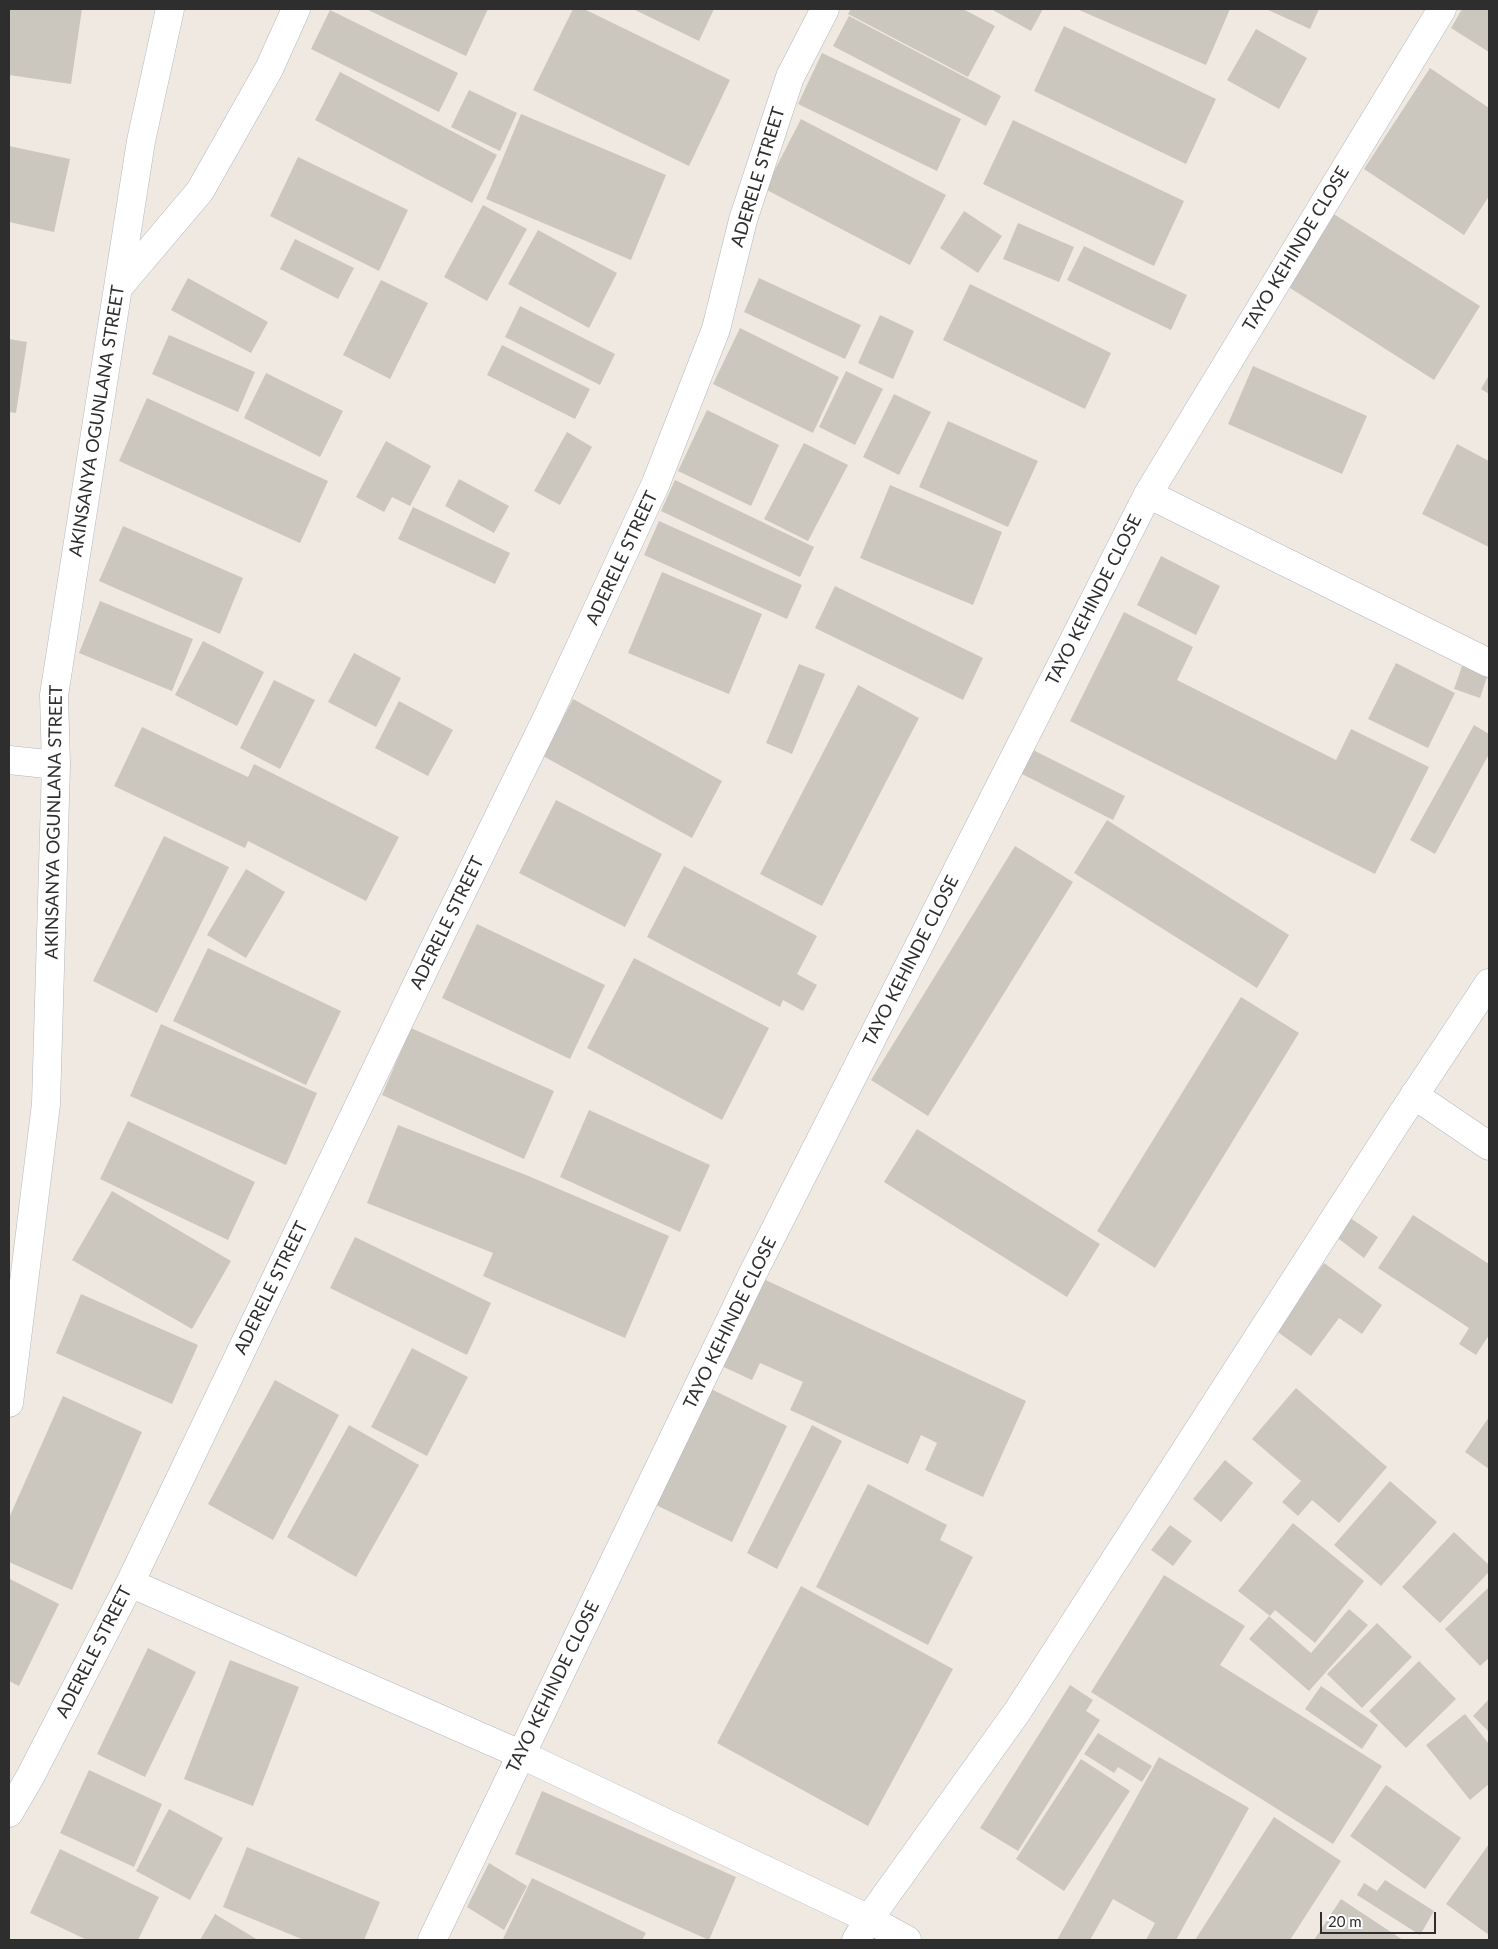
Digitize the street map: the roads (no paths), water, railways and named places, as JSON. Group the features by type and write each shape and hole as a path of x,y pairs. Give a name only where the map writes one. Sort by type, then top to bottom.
{"street":[{"name":"AKINSANYA OGUNLANA STREET","path":"9,1404 46,1104 56,765 54,695 141,141 170,9"},
{"path":"118,289 200,191 269,69 296,9"},
{"name":"ADERELE STREET","path":"9,1813 19,1780 130,1583 431,955 548,716 656,483 716,329 743,220 790,77 825,9"},
{"name":"TAYO KEHINDE CLOSE","path":"432,1940 520,1754 752,1277 1148,494 1442,9"},
{"path":"1148,494 1489,663"},
{"path":"9,760 56,765"},
{"path":"862,1930 1017,1712 1414,1095 1489,982"},
{"path":"1414,1095 1489,1146"},
{"path":"130,1583 520,1754 862,1930 908,1940"}]}
